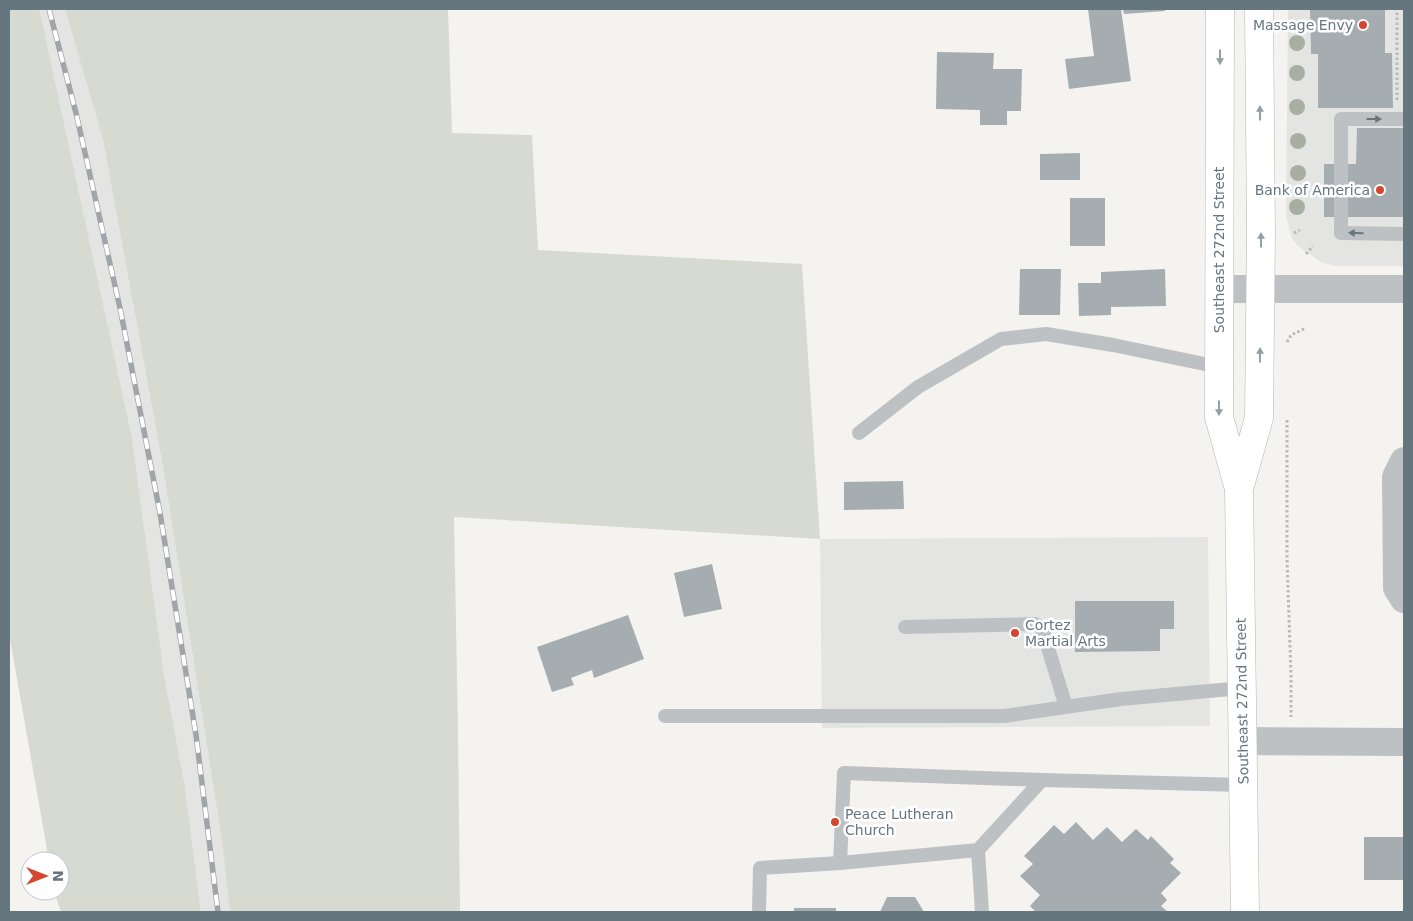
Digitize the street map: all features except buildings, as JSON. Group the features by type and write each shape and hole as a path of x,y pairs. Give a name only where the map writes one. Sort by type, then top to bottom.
{"main road":[{"name":"Southeast 272nd Street","path":"1220,9 1219,417 1239,489 1245,912"},
{"name":"Southeast 272nd Street","path":"1239,489 1259,418 1261,289 1259,9"}],"street":[{"path":"1219,289 1404,289"},
{"path":"1404,461 1396,477 1398,588 1404,599"},
{"path":"1243,741 1404,742"}],"lane":[{"path":"1404,119 1341,119 1341,233 1404,234"},
{"path":"859,433 918,387 1001,338 1046,334 1113,344 1219,367"},
{"path":"905,627 1036,624 1042,628 1066,707"},
{"path":"666,716 1004,716 1121,699 1242,688"},
{"path":"840,863 844,773 1244,785"},
{"path":"759,912 760,868 840,863 978,850 1042,780"},
{"path":"978,850 982,912"}],"path":[{"path":"1397,9 1397,103 1404,103"},
{"path":"1294,233 1300,230"},
{"path":"1306,254 1313,246"},
{"path":"1287,342 1291,335 1306,328"},
{"path":"1287,413 1287,559 1291,742"}],"shaded area":[{"path":"9,9 39,9 132,438 164,674 185,787 201,912 61,912 57,901 70,901 70,851 47,851 9,633"},
{"path":"39,9 65,9 103,140 163,467 222,841 230,912 201,912 185,787 164,674 132,438"},
{"path":"65,9 448,9 452,133 532,135 538,250 802,264 820,539 454,517 460,912 230,912 222,841 163,467 103,140"},
{"path":"1288,9 1404,9 1404,266 1335,266 1321,262 1298,246 1292,238 1286,217"},
{"name":"Cortez Martial Arts","path":"1208,537 1210,726 822,728 820,539"}],"railway":[{"path":"49,9 76,113 120,308 160,513 196,735 218,912"}],"place":[{"name":"Massage Envy","path":"1363,25"},
{"name":"Bank of America","path":"1380,190"},
{"name":"Cortez Martial Arts","path":"1015,633"},
{"name":"Peace Lutheran Church","path":"835,822"}]}
